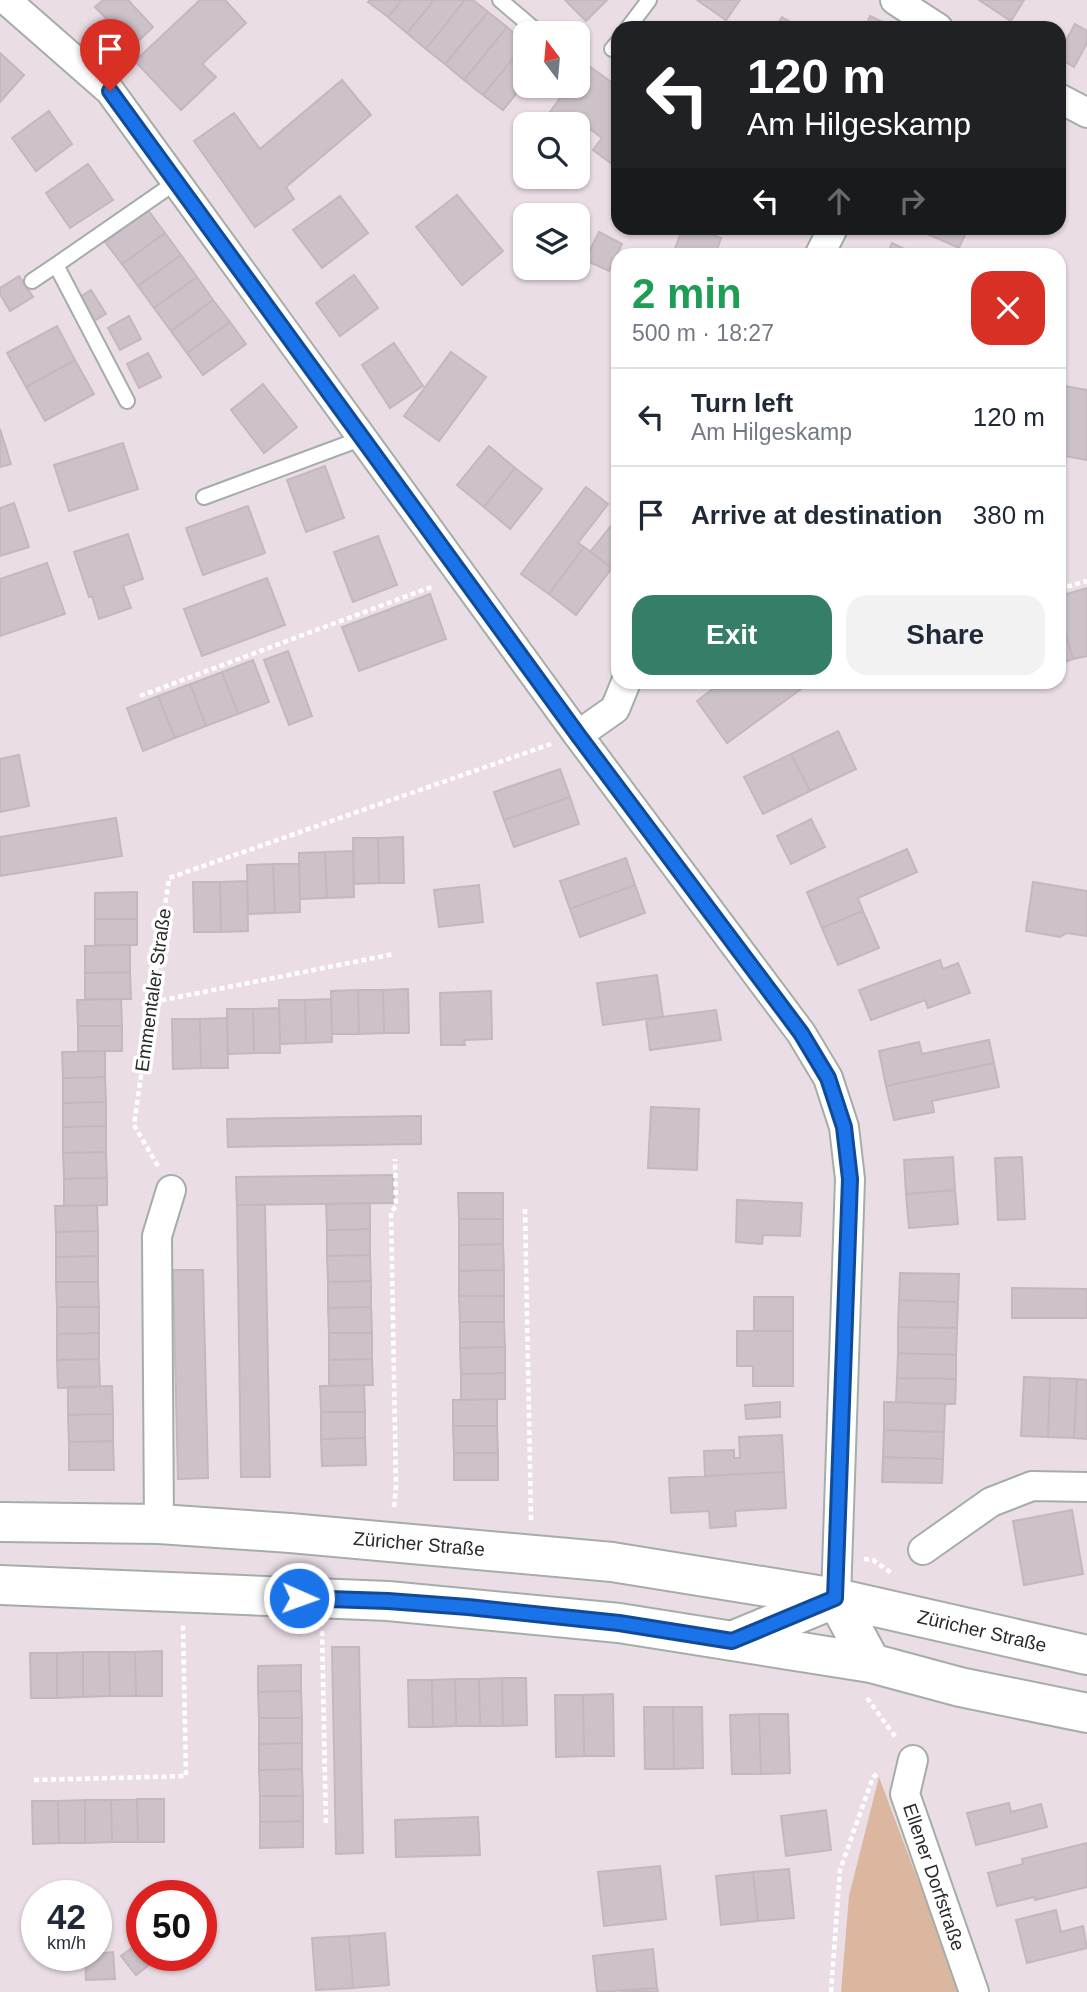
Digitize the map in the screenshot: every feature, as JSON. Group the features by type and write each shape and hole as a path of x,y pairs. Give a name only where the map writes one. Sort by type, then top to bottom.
{"main road":[{"name":"Züricher Straße","path":"0,1522 159,1524 531,1553 612,1562 835,1598 1087,1655"},
{"path":"0,1585 183,1593 326,1620 468,1607 619,1623 732,1641 872,1685 960,1687 1087,1713"},
{"path":"732,1641 835,1598 872,1685"}],"street":[{"path":"6,0 110,91 578,735 801,1033 828,1078 844,1127 850,1179 835,1598"},
{"path":"898,1 926,21"},
{"path":"1066,102 1087,113"},
{"path":"578,735 615,709 623,689"},
{"path":"159,1524 157,1236 171,1190"},
{"path":"923,1550 991,1502 1032,1486 1087,1486"},
{"name":"Ellener Dorfstraße","path":"913,1760 905,1794 974,1992"}],"lane":[{"path":"500,0 525,21"},
{"path":"633,21 649,0"},
{"path":"32,281 176,182"},
{"path":"56,265 127,401"},
{"path":"204,498 363,438"}],"path":[{"path":"140,696 463,575"},
{"path":"1066,587 1087,581"},
{"name":"Emmentaler Straße","path":"171,1190 134,1125 169,878 578,735"},
{"path":"153,1002 394,954"},
{"path":"394,1507 396,1487 391,1211 396,1207 396,1159"},
{"path":"525,1209 531,1529"},
{"path":"34,1780 186,1776 183,1593"},
{"path":"326,1620 326,1826"},
{"path":"831,1992 840,1870 873,1777 883,1769 913,1760 872,1685"}],"shaded area":[{"path":"879,1777 960,1992 841,1992 849,1896"}],"building":[{"path":"103,0 128,0 153,27 133,46 95,7"},
{"path":"200,0 225,0 246,23 202,64 216,77 181,110 135,61"},
{"path":"402,0 388,17 368,2"},
{"path":"402,0 434,0 407,33 388,17"},
{"path":"434,0 465,0 426,49 407,33"},
{"path":"465,0 473,0 488,12 445,64 426,49"},
{"path":"565,0 607,0 586,21"},
{"path":"697,0 740,0 726,20"},
{"path":"979,0 1024,0 1011,21"},
{"path":"488,12 507,27 464,80 445,64"},
{"path":"870,16 880,21 868,21"},
{"path":"1075,24 1087,31 1087,43 1074,67 1066,62 1066,40"},
{"path":"507,27 513,33 513,59 483,95 464,80"},
{"path":"0,53 24,75 0,102"},
{"path":"513,59 513,98 503,110 483,95"},
{"path":"590,67 611,82 611,163 593,150 602,138 590,129 590,112 550,112 560,98 590,98"},
{"path":"342,80 371,115 286,187 294,199 255,227 194,141 234,113 260,149"},
{"path":"49,111 72,144 36,171 12,138"},
{"path":"88,164 113,200 70,228 46,193"},
{"path":"457,195 503,251 462,285 416,227"},
{"path":"340,196 368,233 322,268 293,230"},
{"path":"148,210 165,233 122,264 105,242"},
{"path":"599,232 622,244 620,248 611,248 609,271 590,262 590,250"},
{"path":"165,233 181,255 138,286 122,264"},
{"path":"680,235 713,235 721,238 718,248 675,248"},
{"path":"930,235 965,235 959,248"},
{"path":"892,243 902,248 890,248"},
{"path":"181,255 197,277 154,308 138,286"},
{"path":"354,275 378,308 340,336 316,303"},
{"path":"19,276 33,297 10,311 0,294 0,288"},
{"path":"197,277 213,300 171,331 154,308"},
{"path":"91,290 106,314 94,321 80,297"},
{"path":"213,300 230,322 187,353 171,331"},
{"path":"129,316 141,339 120,350 108,328"},
{"path":"230,322 246,344 203,375 187,353"},
{"path":"57,326 75,360 26,387 7,353"},
{"path":"394,343 423,386 390,408 362,365"},
{"path":"451,352 486,377 439,441 404,416"},
{"path":"148,353 161,377 139,388 127,364"},
{"path":"75,360 94,394 45,421 26,387"},
{"path":"263,384 297,427 264,453 231,410"},
{"path":"1066,386 1087,390 1087,460 1066,456"},
{"path":"0,429 11,464 0,467"},
{"path":"123,443 138,489 69,511 54,465"},
{"path":"489,446 515,468 484,507 457,485"},
{"path":"325,466 344,518 306,532 287,480"},
{"path":"515,468 542,489 510,529 484,507"},
{"path":"586,487 608,504 578,543 584,547 549,594 521,574"},
{"path":"14,503 29,547 0,556 0,508"},
{"path":"248,506 265,553 203,575 186,528"},
{"path":"611,526 611,567 590,552"},
{"path":"128,534 143,579 123,586 131,608 99,619 74,552"},
{"path":"378,536 397,585 353,602 334,552"},
{"path":"584,547 611,567 576,615 549,594"},
{"path":"47,563 65,614 0,636 0,579"},
{"path":"267,578 285,625 202,656 184,609"},
{"path":"1087,588 1087,656 1073,659 1066,634 1066,594"},
{"path":"430,594 446,639 359,671 342,627"},
{"path":"1066,634 1073,659 1066,662"},
{"path":"288,651 312,716 289,725 264,660"},
{"path":"253,660 269,702 238,714 222,672"},
{"path":"222,672 238,714 206,726 190,684"},
{"path":"190,684 206,726 175,738 158,696"},
{"path":"713,689 801,689 727,743 697,701"},
{"path":"158,696 175,738 143,751 127,708"},
{"path":"838,731 856,769 810,791 791,754"},
{"path":"791,754 810,791 763,814 744,777"},
{"path":"19,755 29,806 0,812 0,759"},
{"path":"560,769 570,797 504,820 494,792"},
{"path":"570,797 579,824 514,847 504,820"},
{"path":"116,818 122,856 0,876 0,837"},
{"path":"811,819 825,847 791,864 777,836"},
{"path":"403,837 404,883 379,883 378,838"},
{"path":"353,838 378,838 379,883 354,884"},
{"path":"907,849 917,872 858,898 863,911 822,928 807,892"},
{"path":"353,851 354,897 327,898 325,852"},
{"path":"325,852 327,898 300,899 299,853"},
{"path":"626,858 635,885 570,909 560,881"},
{"path":"273,864 299,864 300,912 275,913"},
{"path":"273,864 275,913 248,914 247,865"},
{"path":"247,881 248,931 221,932 220,882"},
{"path":"193,882 220,882 221,932 194,932"},
{"path":"1033,882 1087,891 1087,936 1067,933 1060,937 1026,931"},
{"path":"479,885 483,922 439,927 434,890"},
{"path":"635,885 645,913 580,937 570,909"},
{"path":"137,892 137,919 95,919 95,893"},
{"path":"863,911 879,948 838,965 822,928"},
{"path":"95,919 137,919 137,945 95,945"},
{"path":"130,945 130,972 85,973 85,946"},
{"path":"940,960 943,969 958,963 970,993 928,1008 925,1000 871,1020 859,990"},
{"path":"130,972 131,999 85,999 85,973"},
{"path":"657,975 663,1017 603,1025 597,983"},
{"path":"408,989 409,1033 384,1033 383,990"},
{"path":"358,990 359,1034 332,1034 331,991"},
{"path":"358,990 383,990 384,1033 359,1034"},
{"path":"491,991 492,1039 464,1040 465,1045 441,1045 440,993"},
{"path":"121,999 122,1026 78,1026 77,1000"},
{"path":"331,999 332,1042 306,1043 305,1000"},
{"path":"279,1000 305,1000 306,1043 280,1044"},
{"path":"279,1008 280,1053 254,1053 253,1009"},
{"path":"227,1009 253,1009 254,1053 228,1054"},
{"path":"716,1010 721,1040 650,1050 646,1019"},
{"path":"227,1018 228,1068 201,1068 200,1019"},
{"path":"172,1019 200,1019 201,1068 173,1069"},
{"path":"78,1026 122,1026 122,1051 78,1051"},
{"path":"989,1040 994,1063 886,1086 879,1051 919,1042 922,1054"},
{"path":"105,1051 105,1077 63,1078 62,1052"},
{"path":"994,1063 999,1087 932,1101 934,1112 894,1120 886,1086"},
{"path":"105,1077 106,1102 63,1103 63,1078"},
{"path":"106,1102 106,1126 63,1127 63,1103"},
{"path":"651,1107 699,1109 697,1170 648,1168"},
{"path":"421,1116 421,1144 228,1147 227,1119"},
{"path":"106,1126 106,1152 63,1153 63,1127"},
{"path":"106,1152 107,1178 64,1179 63,1153"},
{"path":"953,1157 955,1190 906,1194 904,1160"},
{"path":"1022,1157 1025,1219 998,1220 995,1158"},
{"path":"393,1175 394,1203 237,1205 236,1177"},
{"path":"107,1178 107,1205 64,1206 64,1179"},
{"path":"955,1190 958,1224 909,1228 906,1194"},
{"path":"458,1193 503,1193 503,1219 459,1219"},
{"path":"737,1200 802,1203 800,1236 763,1235 762,1244 736,1242"},
{"path":"370,1203 370,1229 327,1230 326,1204"},
{"path":"97,1205 98,1231 56,1232 55,1206"},
{"path":"237,1205 265,1205 270,1477 241,1477"},
{"path":"459,1219 503,1219 503,1244 459,1245"},
{"path":"370,1229 370,1255 327,1256 327,1230"},
{"path":"98,1231 98,1256 56,1257 56,1232"},
{"path":"503,1244 504,1270 459,1271 459,1245"},
{"path":"370,1255 371,1281 328,1282 327,1256"},
{"path":"98,1256 98,1282 56,1282 56,1257"},
{"path":"173,1270 203,1270 208,1478 178,1479"},
{"path":"504,1270 504,1296 459,1296 459,1271"},
{"path":"900,1273 959,1274 958,1302 899,1300"},
{"path":"371,1281 371,1307 328,1308 328,1282"},
{"path":"56,1282 98,1282 99,1307 57,1307"},
{"path":"1012,1288 1087,1289 1087,1318 1012,1318"},
{"path":"459,1296 504,1296 504,1322 460,1322"},
{"path":"754,1297 793,1297 793,1331 754,1331"},
{"path":"899,1300 958,1302 957,1328 898,1327"},
{"path":"57,1307 99,1307 99,1333 57,1334"},
{"path":"371,1307 372,1333 329,1333 328,1308"},
{"path":"460,1322 504,1322 505,1347 460,1348"},
{"path":"898,1327 957,1328 956,1355 898,1353"},
{"path":"737,1331 793,1331 793,1386 753,1386 753,1366 737,1366"},
{"path":"99,1333 99,1359 57,1360 57,1334"},
{"path":"329,1333 372,1333 372,1359 329,1360"},
{"path":"505,1347 505,1373 461,1374 460,1348"},
{"path":"898,1353 956,1355 956,1379 897,1378"},
{"path":"99,1359 100,1387 58,1388 57,1360"},
{"path":"372,1359 373,1385 329,1386 329,1360"},
{"path":"505,1373 505,1399 461,1400 461,1374"},
{"path":"1024,1377 1050,1378 1048,1437 1021,1436"},
{"path":"897,1378 956,1379 955,1404 896,1402"},
{"path":"1050,1378 1077,1379 1074,1438 1048,1437"},
{"path":"1077,1379 1087,1380 1087,1439 1074,1438"},
{"path":"364,1385 365,1412 321,1412 320,1386"},
{"path":"112,1386 113,1414 68,1415 68,1387"},
{"path":"497,1399 497,1426 453,1426 453,1400"},
{"path":"780,1402 780,1417 746,1419 745,1405"},
{"path":"884,1402 945,1404 944,1432 884,1430"},
{"path":"321,1412 365,1412 365,1438 321,1439"},
{"path":"113,1414 113,1441 69,1442 68,1415"},
{"path":"453,1426 497,1426 498,1453 454,1453"},
{"path":"884,1430 944,1432 943,1459 883,1457"},
{"path":"782,1435 784,1472 705,1476 704,1451 734,1450 734,1458 740,1458 739,1437"},
{"path":"365,1438 366,1465 322,1466 321,1439"},
{"path":"113,1441 114,1470 69,1470 69,1442"},
{"path":"454,1453 498,1453 498,1480 454,1480"},
{"path":"883,1457 943,1459 942,1483 882,1482"},
{"path":"784,1472 786,1508 735,1511 736,1526 710,1528 709,1511 671,1513 669,1478"},
{"path":"1072,1510 1083,1574 1024,1585 1013,1521"},
{"path":"332,1647 359,1647 363,1853 336,1854"},
{"path":"162,1651 162,1696 136,1696 135,1652"},
{"path":"83,1652 109,1652 110,1696 83,1697"},
{"path":"83,1652 83,1697 57,1698 57,1653"},
{"path":"109,1652 135,1652 136,1696 110,1696"},
{"path":"30,1653 57,1653 57,1698 31,1698"},
{"path":"301,1665 301,1691 258,1692 258,1666"},
{"path":"502,1678 526,1678 527,1725 503,1726"},
{"path":"502,1678 503,1726 480,1726 479,1679"},
{"path":"455,1679 479,1679 480,1726 456,1726"},
{"path":"455,1679 456,1726 433,1727 432,1680"},
{"path":"408,1680 432,1680 433,1727 409,1727"},
{"path":"301,1691 302,1718 259,1718 258,1692"},
{"path":"613,1694 614,1756 584,1756 583,1695"},
{"path":"555,1695 583,1695 584,1756 556,1757"},
{"path":"644,1707 673,1707 674,1769 645,1769"},
{"path":"673,1707 702,1707 703,1768 674,1769"},
{"path":"759,1714 761,1774 732,1774 730,1715"},
{"path":"759,1714 788,1714 790,1773 761,1774"},
{"path":"259,1718 302,1718 302,1743 259,1744"},
{"path":"302,1743 302,1769 259,1770 259,1744"},
{"path":"302,1769 303,1796 260,1796 259,1770"},
{"path":"260,1796 303,1796 303,1821 260,1822"},
{"path":"137,1799 138,1842 112,1842 111,1800"},
{"path":"137,1799 164,1799 164,1842 138,1842"},
{"path":"85,1800 111,1800 112,1842 85,1843"},
{"path":"85,1800 85,1843 59,1843 58,1801"},
{"path":"32,1801 58,1801 59,1843 33,1844"},
{"path":"1009,1803 1011,1812 1041,1804 1047,1827 976,1845 967,1813"},
{"path":"826,1810 831,1850 786,1856 781,1816"},
{"path":"478,1817 480,1855 396,1857 395,1820"},
{"path":"303,1821 303,1847 260,1848 260,1822"},
{"path":"1087,1843 1087,1887 997,1906 988,1873 1023,1864 1022,1859"},
{"path":"660,1866 666,1919 604,1926 598,1872"},
{"path":"789,1869 794,1918 758,1921 753,1872"},
{"path":"753,1872 758,1921 721,1925 716,1876"},
{"path":"1056,1910 1061,1932 1083,1926 1087,1948 1027,1963 1016,1920"},
{"path":"385,1933 389,1985 353,1988 349,1936"},
{"path":"349,1936 353,1988 316,1990 312,1938"},
{"path":"653,1949 657,1988 597,1992 593,1956"},
{"path":"112,1952 115,1979 86,1980 86,1971 112,1971"},
{"path":"657,1988 658,1992 620,1992"}],"route":[{"path":"110,91 578,735 801,1033 828,1078 844,1127 850,1179 835,1598 732,1641 619,1623 468,1607 299,1598"}]}
